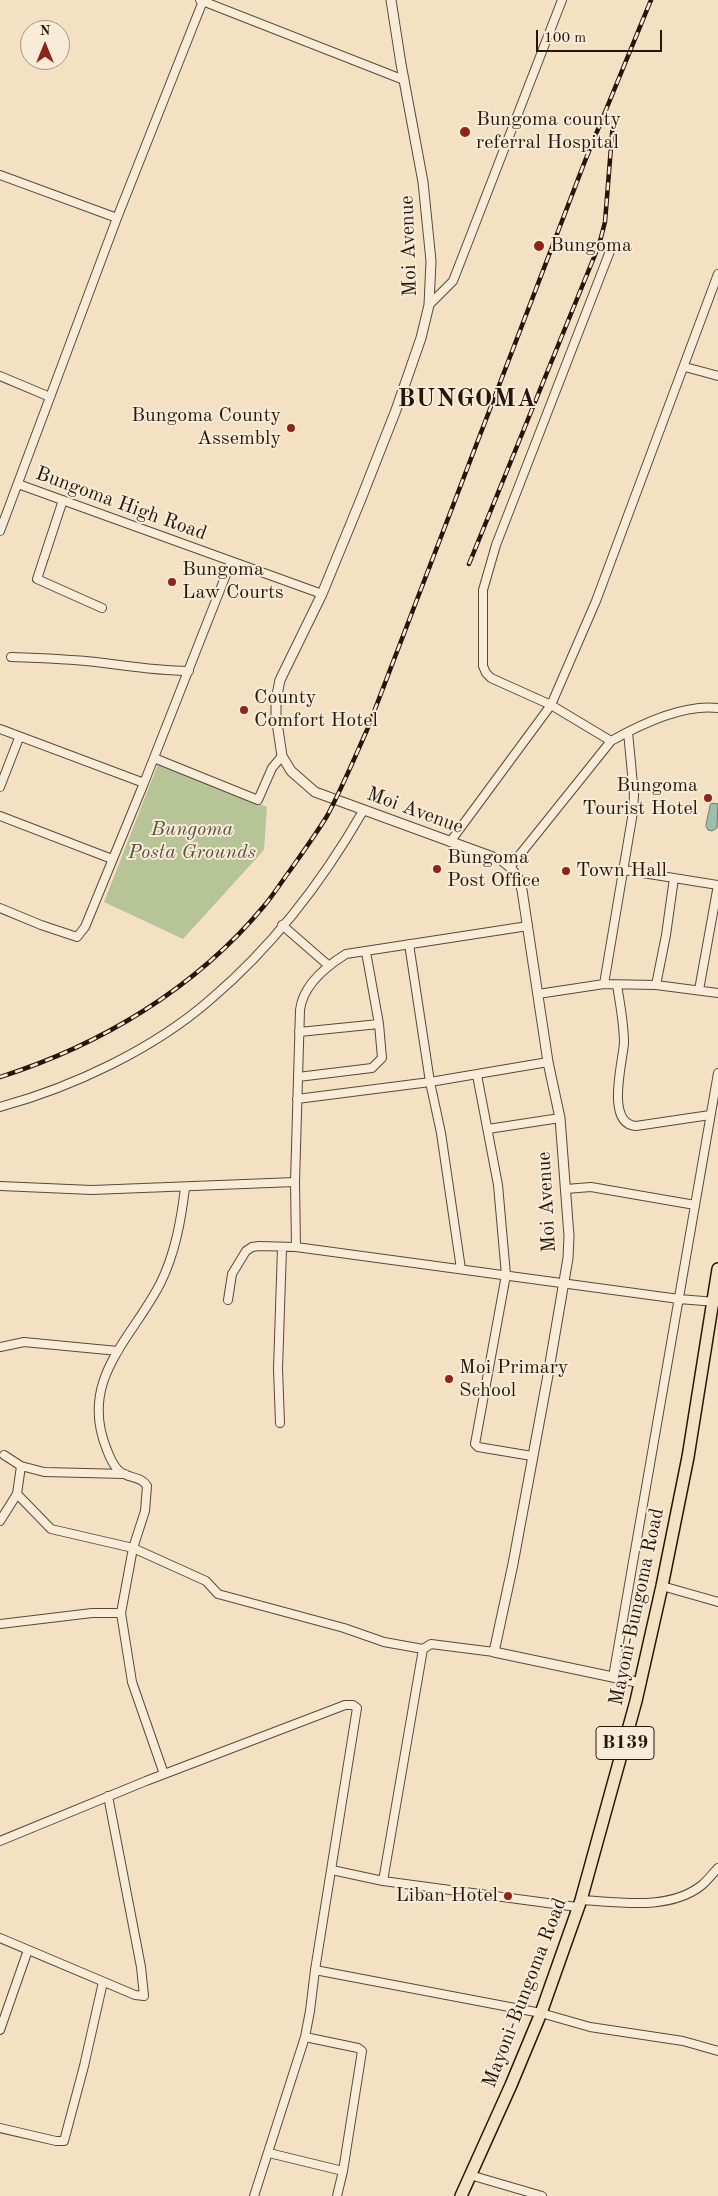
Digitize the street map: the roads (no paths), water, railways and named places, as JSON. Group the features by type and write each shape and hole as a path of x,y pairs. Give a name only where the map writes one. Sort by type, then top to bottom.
{"main road":[{"name":"Mayoni-Bungoma Road","path":"461,2196 511,2085 540,2013 579,1904 641,1682 688,1457 715,1302 718,1269"}],"street":[{"name":"Moi Avenue","path":"391,0 427,214 431,261 429,305 421,338 396,410 322,594 280,680 276,700 276,716 282,756 291,771 315,792 501,860 510,867 518,878 522,890 548,1062 560,1118 569,1236 564,1283 511,1573 494,1652"},
{"path":"429,305 454,282 504,145 562,0"},
{"path":"202,1 404,80"},
{"name":"Bungoma High Road","path":"202,1 18,484 322,594"},
{"path":"0,175 118,218"},
{"path":"611,741 551,705 491,678 486,673 483,666 482,590 496,545 612,246"},
{"path":"450,842 551,705 596,601 685,367 718,274"},
{"path":"685,367 718,376"},
{"path":"0,376 50,397"},
{"path":"0,531 18,484"},
{"path":"63,500 37,579 102,608"},
{"path":"0,908 77,937 85,927 231,562"},
{"path":"11,657 50,658 131,668 189,671"},
{"path":"510,867 611,741 628,732 690,709 718,708"},
{"path":"0,729 19,738 144,783"},
{"path":"604,984 633,812 634,795 628,732"},
{"path":"0,787 19,738"},
{"path":"154,758 258,800 272,768 282,756"},
{"path":"0,1107 75,1082 173,1028 211,1000 282,925 340,850 363,811"},
{"path":"0,816 112,859"},
{"path":"624,870 718,885 699,990"},
{"path":"656,985 666,935 674,878"},
{"path":"282,925 328,965"},
{"path":"296,1247 295,1182 299,1032 300,1010 304,992 328,965 346,954 528,926"},
{"path":"409,944 430,1082 441,1133 461,1269"},
{"path":"298,1077 372,1068 382,1058 366,952"},
{"path":"538,994 604,984 656,985 718,993"},
{"path":"617,985 624,1042 618,1076 618,1095 622,1119 626,1123 636,1126 710,1115"},
{"path":"299,1032 378,1024"},
{"path":"297,1099 430,1082 548,1062"},
{"path":"613,1677 718,1073"},
{"path":"477,1075 499,1194 506,1275 475,1444 478,1447 532,1456"},
{"path":"488,1129 560,1118"},
{"path":"0,1186 92,1190 185,1188 295,1182"},
{"path":"566,1189 592,1187 695,1205"},
{"path":"124,1474 118,1470 106,1450 97,1407 100,1391 118,1351 160,1284 180,1228 185,1188"},
{"path":"228,1300 232,1274 246,1251 252,1247 259,1246 296,1247 679,1299 715,1302"},
{"path":"280,1423 278,1369 282,1248"},
{"path":"0,1347 24,1342 118,1351"},
{"path":"4,1455 20,1466 44,1472 124,1474 143,1480 147,1486 145,1511 133,1548 121,1613 132,1682 164,1774"},
{"path":"0,1521 17,1494 20,1466"},
{"path":"17,1494 51,1530 133,1548 206,1581 218,1594 344,1628 384,1642 423,1649 431,1644 494,1652 641,1682"},
{"path":"662,1586 718,1602"},
{"path":"0,1624 92,1613 121,1613"},
{"path":"383,1881 423,1649"},
{"path":"0,1841 108,1796 345,1705 354,1705 358,1709 305,2037 254,2196"},
{"path":"0,1938 135,1995 144,1996 141,1967 108,1796"},
{"path":"332,1870 383,1881 579,1904 654,1902 677,1898 702,1885 718,1868"},
{"path":"0,2030 28,1950"},
{"path":"315,1970 540,2013 590,2027 683,2041 718,2051"},
{"path":"0,2128 64,2141 84,2066 103,1982"},
{"path":"305,2037 358,2048 362,2052 343,2171 337,2196"},
{"path":"269,2153 343,2171"},
{"path":"470,2175 538,2196"}],"railway":[{"path":"0,1077 38,1064 110,1030 177,988 237,936 264,906 327,816 367,730 585,161 651,0"},
{"path":"469,564 599,245 605,222 613,122"}],"place":[{"name":"Bungoma county referral Hospital","path":"465,132"},
{"name":"Bungoma","path":"539,246"},
{"name":"Bungoma County Assembly","path":"291,428"},
{"name":"Bungoma Law Courts","path":"172,582"},
{"name":"County Comfort Hotel","path":"244,710"},
{"name":"Bungoma Tourist Hotel","path":"708,798"},
{"name":"Bungoma Post Office","path":"437,869"},
{"name":"Town Hall","path":"566,871"},
{"name":"Moi Primary School","path":"449,1379"},
{"name":"Liban Hotel","path":"508,1896"}],"district":[{"name":"BUNGOMA","path":"467,399"}],"park label":[{"name":"Bungoma Posta Grounds","path":"192,842"}]}
